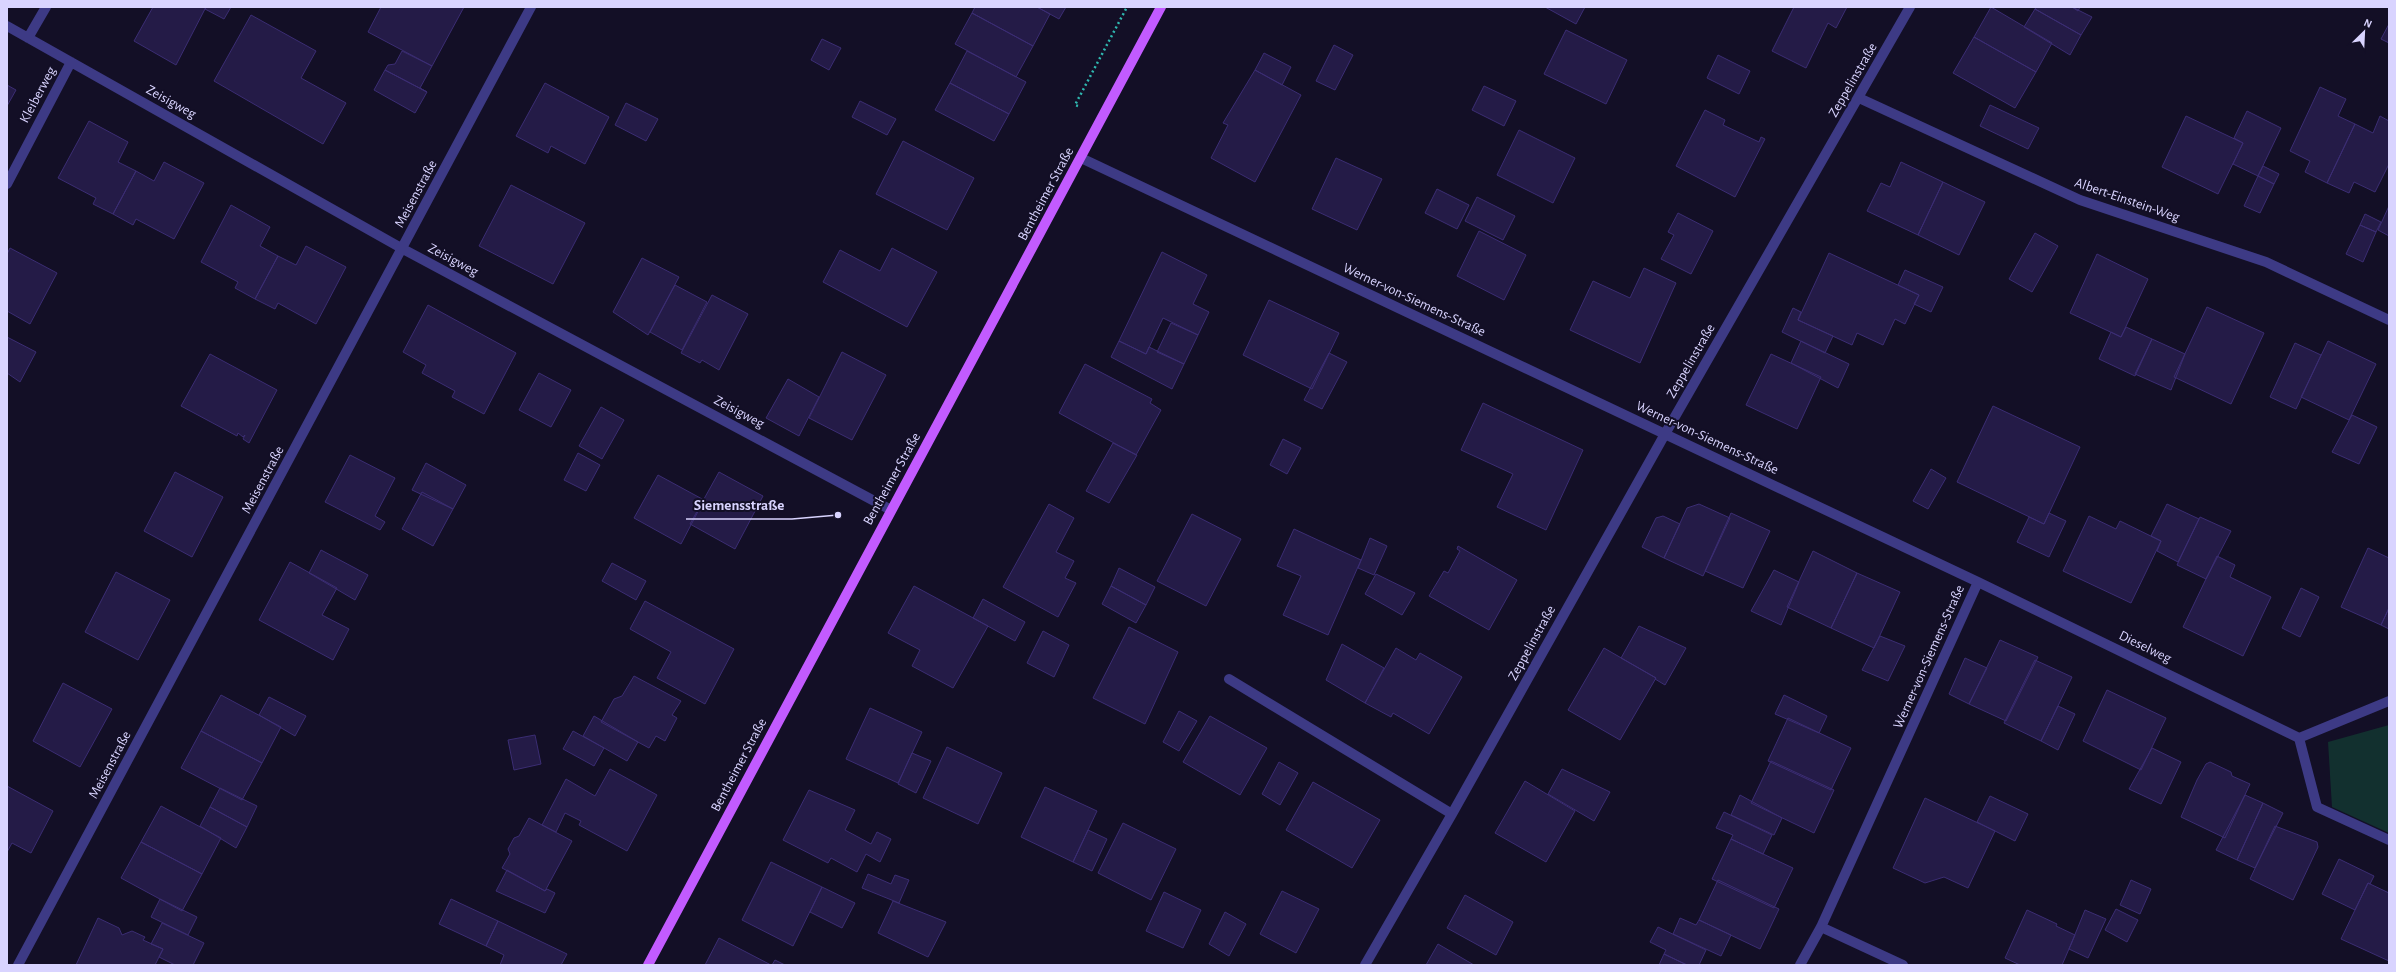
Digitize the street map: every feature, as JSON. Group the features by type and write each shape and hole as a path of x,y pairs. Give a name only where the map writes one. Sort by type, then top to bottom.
{"main road":[{"name":"Bentheimer Straße","path":"648,965 1161,7"}],"street":[{"path":"28,38 46,7"},
{"name":"Meisenstraße","path":"18,965 404,249 531,7"},
{"name":"Zeppelinstraße","path":"1365,965 1452,814 1665,434 1910,7"},
{"name":"Zeisigweg","path":"7,26 404,249 891,510"},
{"name":"Kleiberweg","path":"7,184 71,62"},
{"name":"Albert-Einstein-Weg","path":"1859,98 2080,200 2266,262 2389,320"},
{"name":"Werner-von-Siemens-Straße","path":"1081,158 1978,582 1821,926 1800,965"},
{"name":"Dieselweg","path":"1978,582 2299,738"},
{"path":"1229,679 1452,814"},
{"path":"2389,701 2299,738 2317,807 2389,840"},
{"path":"1821,926 1903,965"}],"green space":[{"path":"2389,725 2389,833 2332,807 2328,742"}],"building":[{"path":"153,7 206,7 176,65 134,41"},
{"path":"206,7 231,7 224,19 205,9"},
{"path":"381,7 464,7 432,66 368,32"},
{"path":"975,7 1037,7 1050,14 1033,46 972,13"},
{"path":"1037,7 1066,7 1059,19"},
{"path":"1545,7 1585,7 1576,24"},
{"path":"1794,7 1847,7 1836,28 1828,23 1806,68 1772,51"},
{"path":"1991,7 2052,43 2036,72 1974,37"},
{"path":"2036,7 2072,7 2092,17 2081,35 2035,9"},
{"path":"2072,7 2080,7 2078,11"},
{"path":"2035,9 2081,35 2070,55 2024,27"},
{"path":"972,13 1033,46 1016,77 955,44"},
{"path":"251,15 316,51 301,78 346,103 323,144 214,81"},
{"path":"2389,24 2389,43 2381,39"},
{"path":"1566,30 1627,60 1606,104 1544,74"},
{"path":"1974,37 2036,72 2015,108 1953,73"},
{"path":"822,39 841,48 829,70 811,60"},
{"path":"1334,45 1353,55 1335,90 1316,81"},
{"path":"402,51 432,66 420,88 427,92 385,70 388,65 395,64"},
{"path":"967,51 1026,82 1009,114 950,83"},
{"path":"1264,53 1291,67 1282,85 1255,70"},
{"path":"1718,55 1750,71 1739,94 1707,78"},
{"path":"385,70 427,92 415,113 374,90"},
{"path":"1255,70 1301,95 1255,182 1211,158 1228,125 1223,123"},
{"path":"545,83 609,117 585,164 551,146 548,153 516,136"},
{"path":"950,83 1009,114 994,141 935,110"},
{"path":"7,85 16,90 7,106"},
{"path":"1484,86 1516,101 1504,126 1472,110"},
{"path":"2320,87 2346,99 2338,116 2355,124 2327,183 2305,172 2310,161 2290,151"},
{"path":"860,101 896,119 887,135 852,117"},
{"path":"626,103 658,119 646,141 615,125"},
{"path":"1990,105 2039,128 2028,149 1980,126"},
{"path":"1705,110 1725,120 1723,125 1759,142 1761,137 1765,139 1735,197 1676,166"},
{"path":"2247,111 2281,128 2258,176 2233,164 2243,143 2234,138"},
{"path":"2186,116 2243,143 2218,194 2162,167"},
{"path":"2380,116 2389,121 2389,164 2375,192 2354,182 2349,193 2327,183 2355,124 2373,133"},
{"path":"89,121 128,142 118,162 136,171 113,214 93,204 96,198 58,178"},
{"path":"1519,130 1575,158 1553,203 1497,175"},
{"path":"903,141 974,178 947,230 876,194"},
{"path":"1336,158 1382,179 1357,230 1312,209"},
{"path":"164,162 204,183 174,239 136,219 133,225 113,214 136,171 154,181"},
{"path":"1901,162 1943,182 1918,235 1867,211 1881,183 1890,187"},
{"path":"2263,166 2279,174 2274,184 2258,176"},
{"path":"2258,176 2274,184 2260,213 2244,206"},
{"path":"1943,182 1985,202 1959,255 1918,235"},
{"path":"511,185 585,223 553,284 479,246"},
{"path":"1437,189 1469,205 1457,229 1425,213"},
{"path":"1477,197 1515,216 1503,240 1465,221"},
{"path":"231,205 270,227 260,246 278,256 255,299 235,288 238,282 201,262"},
{"path":"2389,206 2389,236 2378,230"},
{"path":"1678,213 1713,231 1691,274 1661,259 1674,235 1668,232"},
{"path":"2365,214 2381,222 2376,232 2360,225"},
{"path":"2360,225 2376,232 2363,262 2346,254"},
{"path":"1479,231 1526,255 1504,300 1457,276"},
{"path":"2035,233 2058,246 2032,292 2009,279"},
{"path":"306,246 346,267 316,324 278,303 275,309 255,299 278,256 296,265"},
{"path":"10,248 57,273 30,324 7,311 7,254"},
{"path":"892,248 937,272 907,327 823,282 840,250 880,271"},
{"path":"1162,252 1207,275 1193,304 1209,312 1198,335 1163,318 1146,354 1119,341"},
{"path":"1829,253 1919,295 1905,324 1895,319 1883,345 1857,333 1852,345 1798,320"},
{"path":"2097,254 2148,279 2121,337 2070,313"},
{"path":"642,258 679,277 648,335 613,312"},
{"path":"1644,268 1676,283 1640,363 1570,330 1593,281 1630,298"},
{"path":"1905,270 1943,287 1931,312 1914,304 1919,295 1898,285"},
{"path":"675,285 707,302 682,350 650,332"},
{"path":"712,295 748,314 719,370 702,360 700,363 681,353"},
{"path":"1269,300 1339,333 1312,389 1243,355"},
{"path":"428,305 516,353 484,414 452,397 455,391 422,373 426,365 403,352"},
{"path":"2207,307 2264,333 2231,404 2174,377"},
{"path":"1793,308 1801,312 1798,320 1833,336 1825,353 1782,332"},
{"path":"1171,323 1198,335 1184,364 1157,352"},
{"path":"2126,327 2152,339 2135,376 2099,359 2111,332 2121,337"},
{"path":"7,337 36,352 20,382 7,373"},
{"path":"2152,339 2185,354 2171,390 2135,374"},
{"path":"1119,341 1146,354 1149,347 1184,364 1172,389 1111,357"},
{"path":"1801,341 1849,364 1838,388 1791,363"},
{"path":"2328,341 2376,364 2349,420 2301,397"},
{"path":"2295,343 2321,355 2296,409 2270,397"},
{"path":"842,352 886,375 852,440 809,418"},
{"path":"1329,353 1347,362 1322,409 1304,400"},
{"path":"210,354 277,390 249,443 243,439 245,435 243,437 238,433 237,436 181,406"},
{"path":"1771,354 1821,377 1797,429 1746,405"},
{"path":"1085,364 1152,399 1150,403 1161,410 1136,455 1059,413"},
{"path":"539,373 571,390 551,427 519,410"},
{"path":"788,379 819,397 799,436 766,418"},
{"path":"1483,403 1583,450 1546,530 1497,507 1513,474 1461,450"},
{"path":"1993,406 2080,447 2044,524 1957,482"},
{"path":"601,407 624,420 602,459 579,446"},
{"path":"2352,415 2377,427 2359,464 2332,452"},
{"path":"1283,439 1301,448 1287,474 1270,465"},
{"path":"1113,443 1137,455 1109,503 1086,491"},
{"path":"578,453 600,465 586,491 564,480"},
{"path":"350,455 395,478 375,516 385,522 380,530 325,502"},
{"path":"426,463 466,485 453,509 412,490"},
{"path":"1931,469 1946,478 1928,509 1913,501"},
{"path":"175,472 223,497 192,557 144,531"},
{"path":"719,472 763,496 735,549 690,524"},
{"path":"658,475 704,500 681,544 634,518"},
{"path":"422,492 453,509 433,546 402,529"},
{"path":"1049,504 1074,518 1056,552 1074,561 1065,578 1076,583 1058,617 1003,587"},
{"path":"1699,504 1730,518 1703,576 1664,558 1687,508"},
{"path":"2167,504 2199,519 2178,562 2157,551 2161,541 2151,536"},
{"path":"1731,513 1770,531 1743,588 1705,571"},
{"path":"2049,513 2066,521 2049,557 2017,542 2029,517 2044,524"},
{"path":"1192,514 1241,539 1206,606 1157,581"},
{"path":"1663,516 1680,524 1664,558 1642,547 1656,518"},
{"path":"2089,516 2116,529 2120,521 2161,541 2131,603 2063,571"},
{"path":"2200,517 2231,531 2206,579 2177,565"},
{"path":"1294,529 1361,560 1328,635 1283,615 1301,576 1277,566"},
{"path":"1370,538 1387,546 1374,575 1358,568"},
{"path":"1458,546 1517,580 1489,630 1429,596 1444,571 1448,573 1460,551 1457,549"},
{"path":"2368,548 2389,558 2389,608 2381,625 2341,607"},
{"path":"321,550 368,575 355,600 309,573"},
{"path":"1813,551 1857,573 1831,628 1787,607"},
{"path":"2217,556 2235,565 2230,577 2271,597 2243,656 2183,627"},
{"path":"290,562 337,588 322,615 349,629 333,660 259,620"},
{"path":"612,563 646,581 636,600 602,581"},
{"path":"1119,568 1155,587 1146,605 1111,586"},
{"path":"1774,570 1799,582 1781,625 1751,611"},
{"path":"116,572 170,600 138,660 85,632"},
{"path":"1857,573 1900,592 1874,648 1831,628"},
{"path":"1376,574 1415,593 1402,615 1365,594"},
{"path":"914,586 988,626 953,688 912,666 920,650 888,633"},
{"path":"1111,586 1146,605 1136,623 1102,604"},
{"path":"2301,588 2319,597 2300,637 2282,628"},
{"path":"983,599 1025,622 1015,641 973,618"},
{"path":"645,601 734,649 705,704 657,678 671,652 630,629"},
{"path":"2389,608 2389,629 2381,625"},
{"path":"1639,626 1686,648 1665,685 1655,679 1656,678 1621,658"},
{"path":"1129,627 1178,652 1145,724 1093,698"},
{"path":"1043,631 1069,645 1054,677 1027,663"},
{"path":"1880,636 1905,646 1888,681 1862,670"},
{"path":"2000,640 2038,657 2006,721 1969,704"},
{"path":"1342,644 1384,668 1365,703 1326,680"},
{"path":"1396,648 1416,660 1420,653 1462,677 1429,734 1393,713 1391,717 1365,703"},
{"path":"1604,648 1656,678 1620,740 1568,710"},
{"path":"1965,658 1987,668 1969,704 1949,694"},
{"path":"2035,660 2072,677 2041,741 2004,723"},
{"path":"634,676 681,701 672,715 677,718 665,741 656,736 649,748 601,722 614,699 622,696"},
{"path":"63,683 112,709 80,767 33,741"},
{"path":"2107,690 2166,718 2141,770 2083,741"},
{"path":"221,695 281,727 262,763 201,731"},
{"path":"1784,695 1827,716 1819,733 1775,714"},
{"path":"269,697 306,716 295,736 259,715"},
{"path":"2058,706 2075,714 2058,750 2041,741"},
{"path":"870,708 922,732 898,783 846,759"},
{"path":"1179,711 1197,721 1179,751 1163,742"},
{"path":"594,716 638,742 627,761 583,736"},
{"path":"1210,716 1267,748 1240,795 1183,762"},
{"path":"1788,718 1851,748 1831,790 1768,761"},
{"path":"201,731 262,763 242,800 181,768"},
{"path":"573,731 604,748 594,766 563,749"},
{"path":"535,735 541,764 514,770 508,740"},
{"path":"947,747 1002,773 978,824 923,798"},
{"path":"2152,748 2181,762 2161,804 2129,789"},
{"path":"912,753 931,761 916,793 898,784"},
{"path":"1771,761 1834,790 1814,833 1751,803"},
{"path":"1279,762 1298,773 1280,805 1262,794"},
{"path":"2210,762 2231,772 2232,776 2250,784 2225,838 2181,817 2197,780 2206,764"},
{"path":"610,769 657,795 627,851 579,825 581,821 565,813 556,832 542,825 566,779 595,796"},
{"path":"1562,769 1610,792 1594,821 1548,794"},
{"path":"1525,781 1575,811 1546,862 1495,833"},
{"path":"1313,782 1380,820 1352,868 1286,830"},
{"path":"7,786 53,811 31,853 12,843 7,852"},
{"path":"1045,787 1097,811 1073,862 1021,837"},
{"path":"220,788 257,806 247,827 210,807"},
{"path":"809,790 855,810 845,830 871,844 877,832 891,839 880,862 866,854 857,872 831,858 828,863 783,840"},
{"path":"1740,795 1782,818 1774,835 1731,815"},
{"path":"2245,795 2263,803 2237,860 2216,850"},
{"path":"1990,796 2028,814 2015,841 1977,822"},
{"path":"1925,798 1995,831 1968,888 1944,877 1925,883 1893,868"},
{"path":"2263,803 2283,813 2255,868 2237,860"},
{"path":"161,806 221,838 202,874 141,842"},
{"path":"210,807 247,827 236,848 200,826"},
{"path":"1724,812 1772,835 1763,854 1731,839 1733,835 1716,828"},
{"path":"529,818 572,841 545,891 502,868 510,854 508,849 514,838 519,836"},
{"path":"1123,823 1176,849 1151,900 1098,873"},
{"path":"2275,826 2317,842 2318,847 2293,900 2250,879"},
{"path":"1088,830 1107,839 1092,871 1073,862"},
{"path":"1731,839 1793,868 1774,908 1712,879"},
{"path":"141,842 202,874 182,911 121,878"},
{"path":"2339,859 2374,876 2370,884 2368,883 2355,910 2322,894"},
{"path":"771,862 822,887 793,946 742,920"},
{"path":"507,870 545,891 547,889 555,893 545,913 496,891"},
{"path":"868,874 891,884 895,875 909,880 899,903 862,888"},
{"path":"1718,880 1779,909 1760,949 1699,920"},
{"path":"2131,880 2151,889 2140,914 2120,905"},
{"path":"2368,883 2389,893 2389,961 2341,939"},
{"path":"822,887 855,903 842,928 810,912"},
{"path":"1282,891 1319,909 1296,953 1260,934"},
{"path":"1164,892 1201,910 1183,948 1146,931"},
{"path":"1465,895 1513,922 1496,955 1447,928"},
{"path":"160,899 197,917 188,935 151,917"},
{"path":"451,899 498,921 486,946 439,924"},
{"path":"893,901 946,922 928,957 878,933"},
{"path":"2116,909 2138,920 2127,942 2105,930"},
{"path":"2027,910 2057,924 2056,926 2075,935 2062,965 2020,965 2005,958"},
{"path":"2085,910 2106,919 2088,958 2069,949"},
{"path":"1225,912 1246,924 1229,956 1209,944"},
{"path":"98,918 119,928 122,935 132,931 145,937 143,940 163,949 155,965 76,965"},
{"path":"1680,918 1696,925 1699,920 1731,935 1721,956 1673,934"},
{"path":"498,921 567,954 561,965 500,965 504,955 486,946"},
{"path":"162,923 204,943 193,965 175,965 159,957 163,949 151,944"},
{"path":"1658,927 1706,950 1699,965 1687,965 1664,954 1666,950 1650,942"},
{"path":"719,938 771,965 705,965"},
{"path":"1438,944 1474,965 1426,965"},
{"path":"1664,954 1687,965 1659,965"},
{"path":"775,960 785,965 772,965"}],"place":[{"name":"Siemensstraße","path":"838,515"}]}
